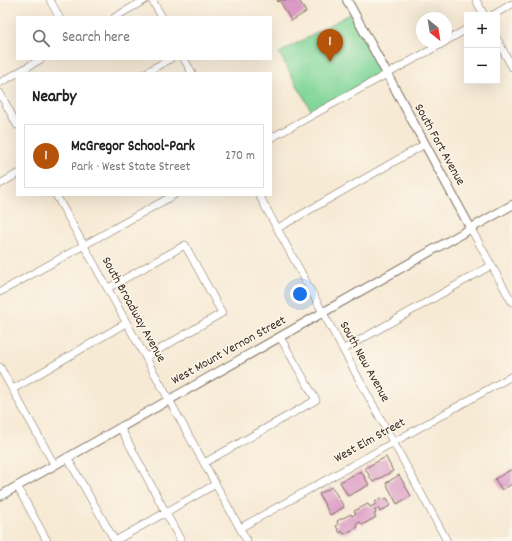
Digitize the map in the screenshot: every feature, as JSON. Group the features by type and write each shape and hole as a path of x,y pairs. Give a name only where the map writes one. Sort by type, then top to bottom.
{"street":[{"path":"50,0 58,16"},
{"path":"117,16 145,0"},
{"path":"152,0 161,16"},
{"name":"South Fort Avenue","path":"347,0 512,302"},
{"path":"476,0 482,12"},
{"path":"498,12 512,4"},
{"path":"452,38 464,31"},
{"path":"500,45 512,67"},
{"path":"272,137 434,48"},
{"path":"19,72 39,60"},
{"path":"147,72 168,60"},
{"path":"185,60 191,72"},
{"path":"0,83 16,74"},
{"path":"0,93 16,123"},
{"path":"278,228 425,144"},
{"path":"0,184 16,175"},
{"name":"South Broadway Avenue","path":"57,196 247,541"},
{"path":"0,292 172,196"},
{"name":"South New Avenue","path":"260,196 447,541"},
{"name":"West Mount Vernon Street","path":"0,496 512,205"},
{"path":"108,288 185,245 222,313 146,357"},
{"path":"344,349 492,265"},
{"path":"12,389 126,323"},
{"path":"204,463 316,400 280,337"},
{"path":"0,367 54,464"},
{"name":"West Elm Street","path":"240,528 512,376"},
{"path":"120,427 181,541"},
{"path":"67,457 115,541 216,484"},
{"path":"17,486 47,541"}],"green space":[{"path":"350,14 381,72 379,75 312,112 279,53"}],"building":[{"path":"277,0 299,0 306,12 291,21 280,1 278,2"},
{"path":"386,457 393,471 373,482 365,468"},
{"path":"512,469 512,484 502,490 495,479"},
{"path":"361,471 369,485 348,496 340,482"},
{"path":"399,475 411,496 397,504 386,483"},
{"path":"332,487 344,507 330,515 319,494"},
{"path":"382,498 383,500 387,498 391,505 380,512 378,508 375,510 376,513 374,514 376,517 362,525 360,522 356,524 358,527 344,534 342,531 340,533 336,526 338,525 337,521 351,514 352,516 356,514 354,511 368,504 370,507 376,504 375,502"}],"place":[{"name":"McGregor School-Park","path":"330,62"}]}
